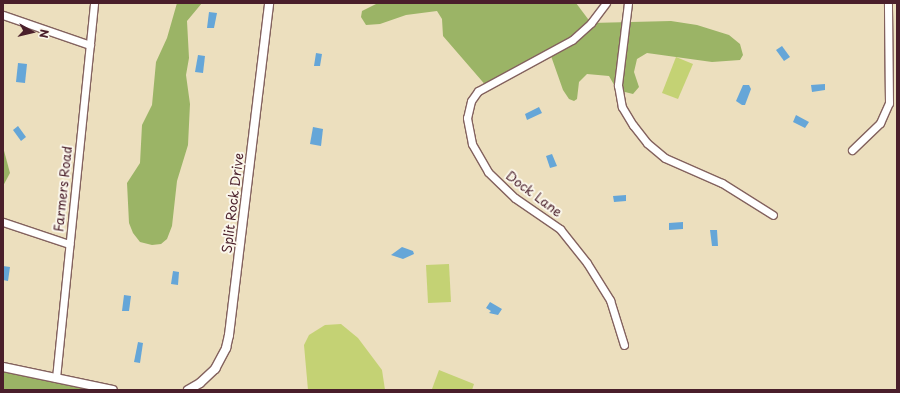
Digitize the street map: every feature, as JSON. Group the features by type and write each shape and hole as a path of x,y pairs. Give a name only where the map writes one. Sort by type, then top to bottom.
{"street":[{"name":"Farmers Road","path":"56,378 94,3"},
{"name":"Split Rock Drive","path":"188,390 200,383 215,369 226,348 229,335 269,3"},
{"name":"Dock Lane","path":"606,3 591,23 572,40 485,85 471,101 467,118 472,144 488,172 515,198 560,229 587,263 610,300 624,346"},
{"path":"628,3 618,85 622,107 633,125 654,149 665,158 722,183 773,215"},
{"path":"852,150 880,123 889,103 888,3"},
{"path":"3,15 90,45"},
{"path":"3,222 69,244"},
{"path":"3,367 113,390"}],"green space":[{"path":"177,3 202,3 187,21 189,58 186,75 190,104 188,145 177,181 172,226 167,239 161,244 152,245 140,242 133,233 129,223 127,183 140,163 142,125 152,105 156,62 167,38"},
{"path":"378,3 576,3 591,23 671,21 697,25 729,35 740,44 743,55 740,60 712,62 647,53 637,59 634,72 639,87 633,94 617,90 609,76 587,74 579,82 577,99 574,101 569,99 563,90 551,56 488,88 443,36 442,19 437,11 406,15 380,24 366,25 361,17 362,11"},
{"path":"676,57 693,64 678,99 662,93"},
{"path":"3,147 10,173 3,186"},
{"path":"449,264 451,302 428,303 426,265"},
{"path":"341,324 358,338 382,370 385,390 308,390 304,345 309,335 325,325"},
{"path":"3,369 113,390 3,390"},
{"path":"439,370 474,384 472,390 432,389"}],"water":[{"path":"209,12 217,13 214,28 207,28"},
{"path":"782,46 790,57 784,61 776,50"},
{"path":"316,53 322,54 320,66 314,66"},
{"path":"198,55 205,56 203,73 195,72"},
{"path":"18,63 27,64 25,83 16,82"},
{"path":"825,84 825,90 812,92 811,85"},
{"path":"743,85 749,85 751,89 745,105 742,105 736,101"},
{"path":"539,107 542,113 527,120 525,114"},
{"path":"796,115 809,122 805,128 793,122"},
{"path":"18,126 26,137 21,141 13,130"},
{"path":"313,127 323,129 321,146 310,144"},
{"path":"552,154 557,166 550,168 546,156"},
{"path":"626,195 626,201 614,202 613,196"},
{"path":"683,222 683,229 669,230 669,223"},
{"path":"710,230 717,230 718,246 712,246"},
{"path":"402,247 413,251 414,254 403,259 391,255"},
{"path":"3,266 10,267 8,281 3,280"},
{"path":"173,271 179,272 178,285 171,284"},
{"path":"124,295 131,296 129,311 122,311"},
{"path":"490,302 502,309 498,315 489,313 491,311 486,308"},
{"path":"138,342 143,343 140,363 134,362"}]}
